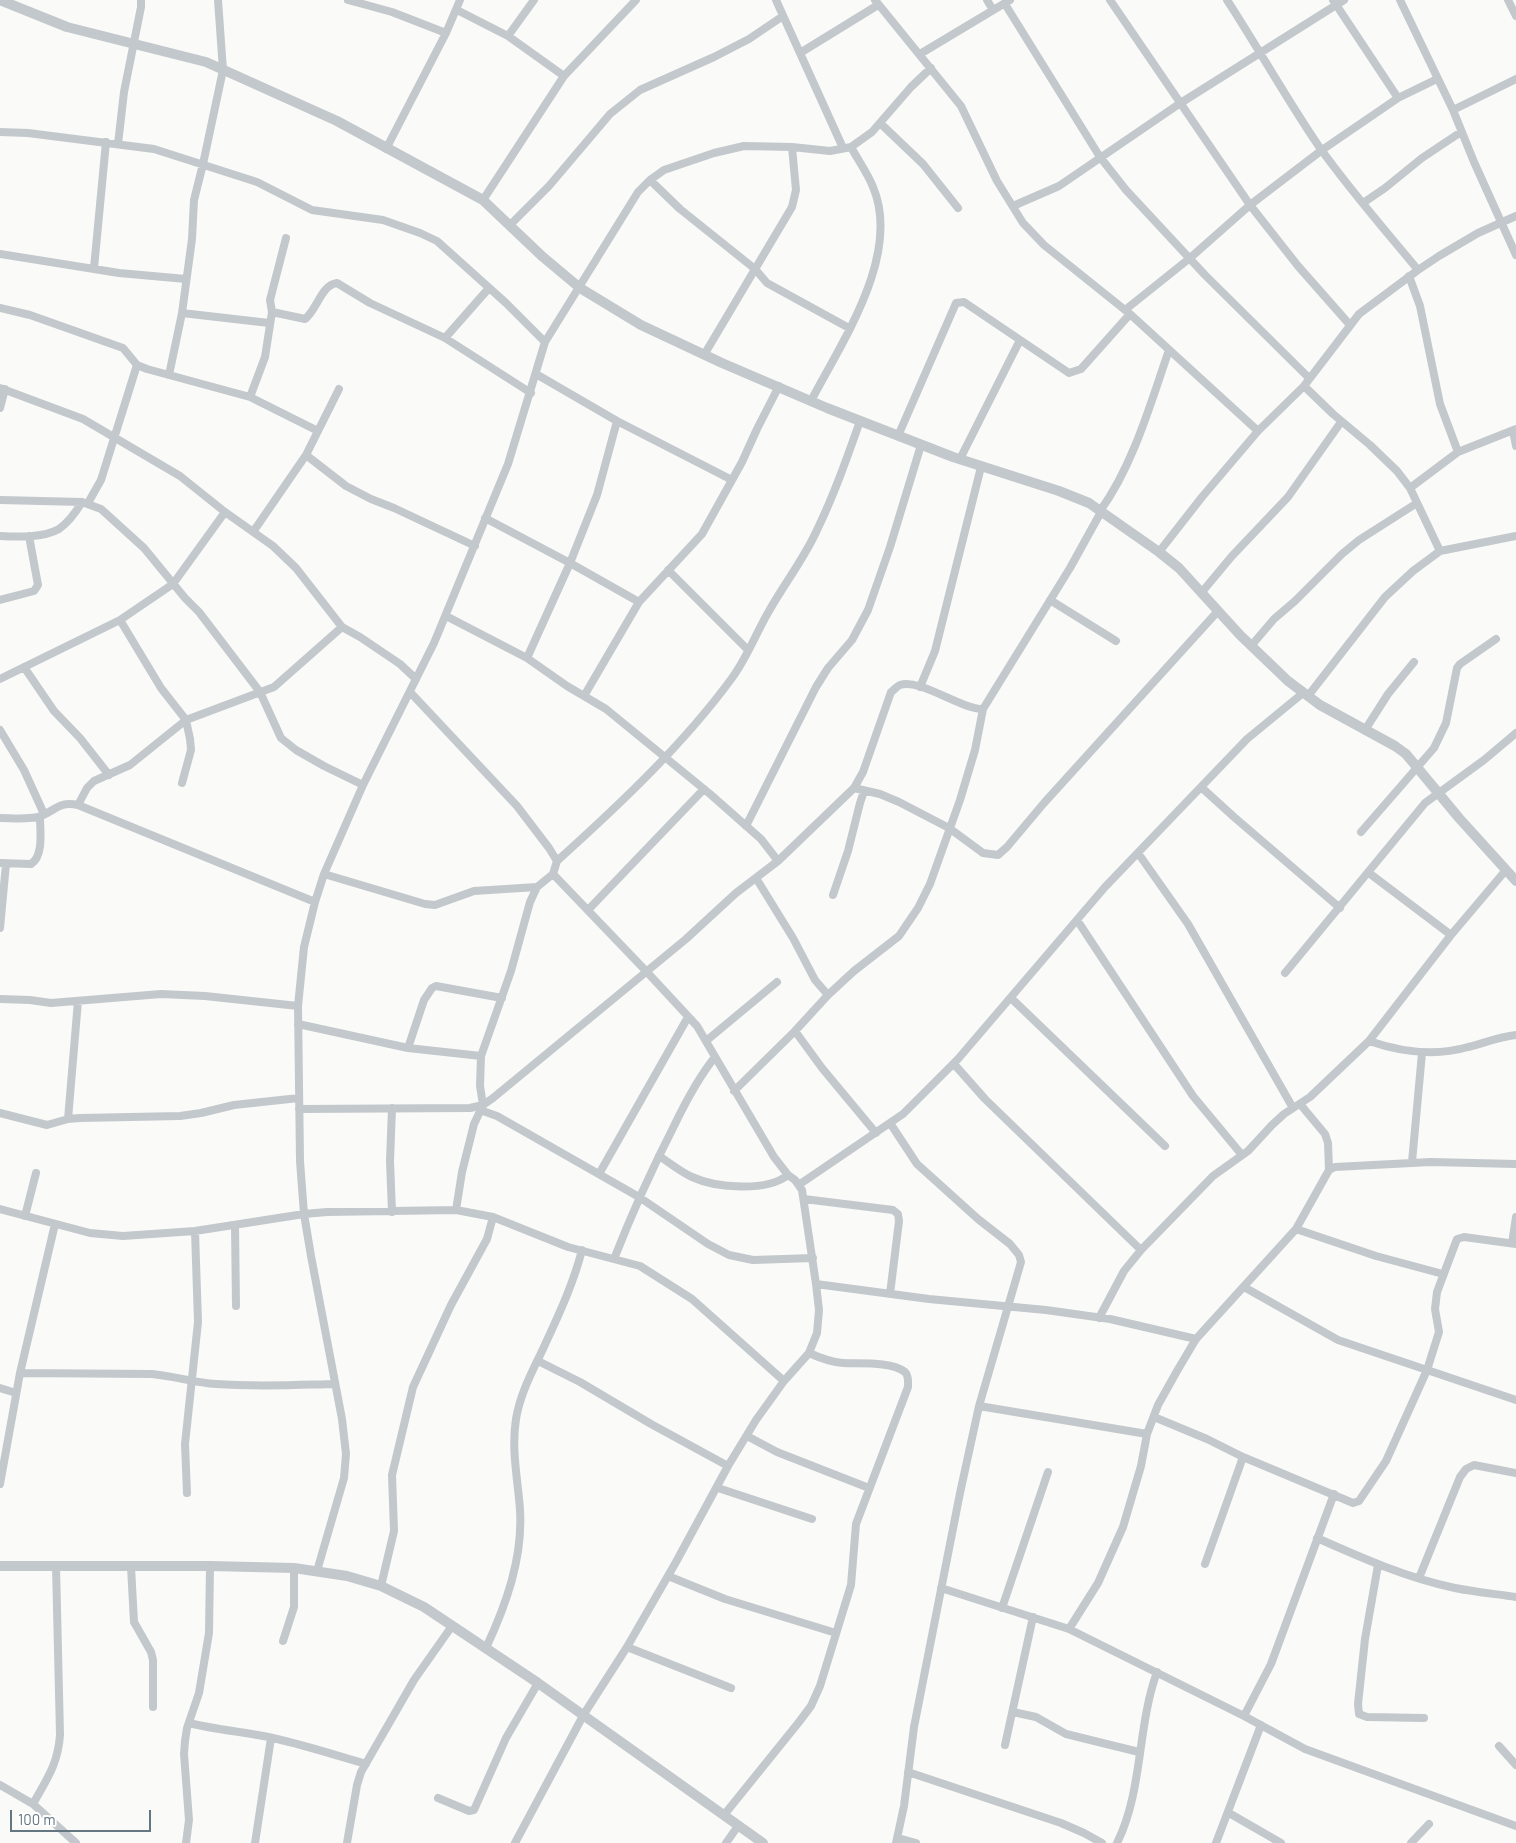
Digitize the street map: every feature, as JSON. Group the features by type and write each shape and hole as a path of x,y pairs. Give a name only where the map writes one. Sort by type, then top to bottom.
{"street":[{"path":"0,0 67,27 206,62 336,121 483,200 543,257 580,288 641,325 704,355 860,421 960,460 1089,503 1179,568 1251,646 1282,676 1306,695 1406,754 1516,881"},
{"path":"118,144 124,92 141,0"},
{"path":"169,375 182,313 192,239 194,200 222,70 218,0"},
{"path":"348,0 392,12 446,33"},
{"path":"386,148 446,33 460,0"},
{"path":"508,36 534,0"},
{"path":"483,200 564,76 636,0"},
{"path":"776,0 847,148 874,188 879,211 880,232 872,279 865,299 811,401"},
{"path":"987,0 993,10"},
{"path":"1110,0 1179,104 1250,205 1298,266 1350,325"},
{"path":"1227,0 1297,114 1322,150 1418,270"},
{"path":"1400,0 1452,110 1516,255"},
{"path":"1508,0 1516,16"},
{"path":"800,53 877,2 961,106 998,180 1023,223 1044,245 1127,312 1258,431"},
{"path":"920,54 1007,2 1100,157 1126,190 1190,258 1309,378"},
{"path":"1014,206 1058,186 1179,104 1338,2 1398,98"},
{"path":"457,10 508,36 564,76"},
{"path":"510,225 549,186 610,114 640,90 714,58 749,39 784,16"},
{"path":"317,1571 344,1478 346,1454 342,1419 304,1214 300,1161 298,1006 304,946 324,874 363,785 446,616 508,464 545,342 638,192 664,170 714,153 744,146 792,147 830,151 847,148 872,132 911,86 931,68"},
{"path":"898,436 956,303 964,302 1069,373 1081,369 1127,312 1250,205 1322,150 1398,98 1437,79"},
{"path":"1452,110 1516,79"},
{"path":"880,123 922,164 958,208"},
{"path":"0,132 28,133 106,142 154,150 257,182 312,210 383,220 420,233 437,241 545,342"},
{"path":"1363,203 1422,158 1461,132"},
{"path":"94,268 106,142"},
{"path":"704,355 792,207 796,190 792,147"},
{"path":"650,180 680,209 755,269 767,282 849,328"},
{"path":"1159,552 1202,497 1258,431 1304,386 1350,325 1372,303 1458,244 1516,216"},
{"path":"250,397 266,357 269,323 272,312 272,294 286,238"},
{"path":"0,254 119,273 186,279"},
{"path":"1409,276 1420,306 1440,404 1458,452"},
{"path":"272,312 305,319 325,290 337,283 370,303 445,338 531,393"},
{"path":"445,338 489,288"},
{"path":"0,308 30,314 123,348 137,365 250,397 318,431"},
{"path":"182,313 269,323"},
{"path":"960,460 1020,340"},
{"path":"734,1091 828,995 854,971 899,936 918,908 930,884 975,750 984,709 1122,475 1151,403 1169,350"},
{"path":"0,536 29,536 58,529 85,503 101,480 137,365"},
{"path":"536,374 618,421 732,480"},
{"path":"584,696 639,602 702,534 732,480 779,386"},
{"path":"1304,386 1341,422 1390,464 1410,488 1440,551"},
{"path":"0,408 3,388 83,419 180,476 225,512 273,546 296,568 342,627 400,664 416,678"},
{"path":"253,532 306,455 339,390"},
{"path":"527,658 570,562 597,495 618,421"},
{"path":"482,1108 480,1056 502,998 525,918 537,887 553,874 557,861 664,758 728,683 768,612 817,532 842,472 860,421"},
{"path":"1202,592 1232,556 1255,534 1288,497 1341,422"},
{"path":"1410,488 1458,452 1514,430 1516,446"},
{"path":"746,826 816,687 828,668 852,640 868,610 890,547 921,445"},
{"path":"306,455 346,486 475,546"},
{"path":"920,687 935,651 981,467"},
{"path":"0,500 85,503 101,509 144,548 199,612 260,692 277,732 285,742 324,766 363,785"},
{"path":"1251,646 1274,619 1342,554 1359,540 1417,503"},
{"path":"0,679 120,620 173,584 225,512"},
{"path":"485,518 570,562 639,602"},
{"path":"0,600 34,591 38,585 29,536"},
{"path":"800,1184 903,1114 954,1064 1105,887 1247,739 1306,695 1385,597 1413,571 1440,551 1516,536"},
{"path":"668,570 748,650"},
{"path":"1050,600 1116,641"},
{"path":"854,788 880,794 899,802 949,828 983,853 998,854 1218,611"},
{"path":"446,616 527,658 606,710 704,789 761,839 778,861"},
{"path":"120,620 162,688 186,720 191,750 182,783"},
{"path":"78,805 87,788 94,781 130,765 186,720 274,687 342,627"},
{"path":"1361,832 1426,759 1440,737 1446,723 1457,668 1496,639"},
{"path":"1365,730 1388,694 1414,662"},
{"path":"24,667 54,711 80,738 109,775"},
{"path":"456,1210 474,1124 482,1108 686,939 736,893 778,861 854,788 863,772 891,692 900,685 910,684 969,706 984,709"},
{"path":"410,692 517,806 557,861"},
{"path":"0,730 24,770 42,815 39,852 35,861 31,864 3,863 0,928"},
{"path":"1285,973 1425,804 1438,792 1484,760 1516,733"},
{"path":"1201,787 1340,908"},
{"path":"588,910 704,789"},
{"path":"833,896 848,851 864,791"},
{"path":"0,818 42,815 62,804 78,805 315,902"},
{"path":"1069,1629 1098,1583 1123,1527 1139,1474 1147,1434 1158,1405 1196,1339 1296,1229 1329,1170 1328,1143 1325,1134 1296,1106 1188,924 1138,853"},
{"path":"1098,1318 1124,1271 1141,1250 1213,1176 1248,1151 1272,1125 1346,1065 1369,1040 1451,935 1506,870"},
{"path":"1369,873 1451,935"},
{"path":"324,874 425,904 435,905 474,891 537,887"},
{"path":"516,1843 584,1714 627,1647 718,1488 728,1466 784,1381 808,1353 817,1333 819,1310 813,1258 800,1184 788,1175 774,1157 697,1026 553,874"},
{"path":"756,878 793,938 815,980 828,995"},
{"path":"1077,920 1193,1096 1242,1155"},
{"path":"706,1041 777,982"},
{"path":"408,1048 424,1000 432,988 436,986 502,998"},
{"path":"0,999 51,1003 162,994 205,996 298,1006"},
{"path":"1011,998 1165,1146"},
{"path":"68,1119 78,1001"},
{"path":"599,1174 688,1017"},
{"path":"298,1024 408,1048 480,1056"},
{"path":"795,1030 822,1068 876,1133"},
{"path":"1369,1040 1386,1046 1422,1053 1455,1050 1493,1038 1516,1035"},
{"path":"1412,1162 1422,1053"},
{"path":"614,1259 639,1197 659,1156 698,1079 715,1057"},
{"path":"954,1064 984,1099 1141,1250"},
{"path":"0,1114 47,1125 68,1119 180,1116 234,1105 299,1098"},
{"path":"392,1108 390,1161 392,1212"},
{"path":"299,1109 482,1108 639,1197 685,1229 729,1255 753,1260 813,1258"},
{"path":"890,1123 917,1164 978,1219 1010,1244 1019,1255 1021,1262 979,1406 914,1727 897,1840 916,1843"},
{"path":"659,1156 693,1177 715,1183 746,1186 768,1185 780,1181 788,1175"},
{"path":"1329,1170 1412,1162 1516,1163"},
{"path":"25,1216 36,1173"},
{"path":"804,1199 893,1210 898,1214 899,1221 890,1294"},
{"path":"0,1209 90,1233 123,1236 195,1231 304,1214 456,1210 493,1218 582,1250 640,1266 692,1300 784,1381"},
{"path":"1154,1417 1352,1503 1359,1501 1386,1461 1427,1370 1439,1332 1435,1309 1437,1292 1457,1239 1460,1237 1514,1243 1516,1217"},
{"path":"381,1586 394,1531 392,1475 413,1387 451,1305 487,1240 493,1218"},
{"path":"0,1484 20,1373 55,1224"},
{"path":"235,1226 236,1306"},
{"path":"1296,1229 1376,1256 1443,1274"},
{"path":"186,1493 185,1444 198,1322 195,1231"},
{"path":"486,1648 508,1594 519,1545 520,1512 513,1442 516,1418 525,1385 567,1297 582,1250"},
{"path":"816,1284 929,1300 1008,1306 1098,1318 1196,1339"},
{"path":"1244,1287 1338,1340 1516,1400"},
{"path":"724,1815 811,1706 820,1686 851,1585 856,1524 908,1387 908,1378 904,1372 890,1367 873,1363 826,1361 808,1353"},
{"path":"538,1360 728,1466"},
{"path":"20,1373 152,1374 192,1381 243,1386 335,1384"},
{"path":"0,1388 16,1393"},
{"path":"979,1406 1147,1434"},
{"path":"747,1436 777,1452 869,1488"},
{"path":"1205,1564 1243,1457"},
{"path":"1419,1578 1460,1476 1466,1469 1474,1466 1516,1473"},
{"path":"1002,1608 1048,1472"},
{"path":"718,1488 812,1520"},
{"path":"1244,1716 1271,1664 1334,1494"},
{"path":"1317,1538 1378,1565 1419,1578 1454,1588 1516,1598"},
{"path":"1378,1565 1365,1639 1358,1710 1362,1716 1367,1717 1424,1718"},
{"path":"0,1566 294,1568 347,1576 381,1586 424,1607 486,1648 584,1714 763,1843"},
{"path":"33,1804 54,1767 60,1735 56,1566"},
{"path":"186,1843 189,1820 184,1754 189,1723 199,1693 209,1633 210,1566"},
{"path":"131,1567 134,1622 153,1660 153,1707"},
{"path":"283,1641 294,1607 294,1568"},
{"path":"668,1576 725,1599 836,1634"},
{"path":"941,1588 1069,1629 1244,1716 1305,1749 1516,1826"},
{"path":"1005,1745 1033,1617"},
{"path":"347,1843 357,1785 366,1764 414,1680 452,1626"},
{"path":"627,1647 731,1688"},
{"path":"1117,1843 1131,1806 1146,1707 1157,1672"},
{"path":"438,1798 469,1811 474,1810 506,1738 538,1683"},
{"path":"1013,1712 1036,1717 1066,1734 1139,1752"},
{"path":"189,1723 211,1729 271,1738 366,1764"},
{"path":"1216,1843 1261,1725"},
{"path":"255,1843 271,1738"},
{"path":"1499,1746 1516,1765"},
{"path":"908,1772 1061,1823 1102,1843"},
{"path":"0,1785 33,1804 76,1843"},
{"path":"1229,1813 1281,1843"},
{"path":"1411,1843 1429,1824"},
{"path":"726,1843 738,1826"},
{"path":"62,1843 68,1836"}]}
